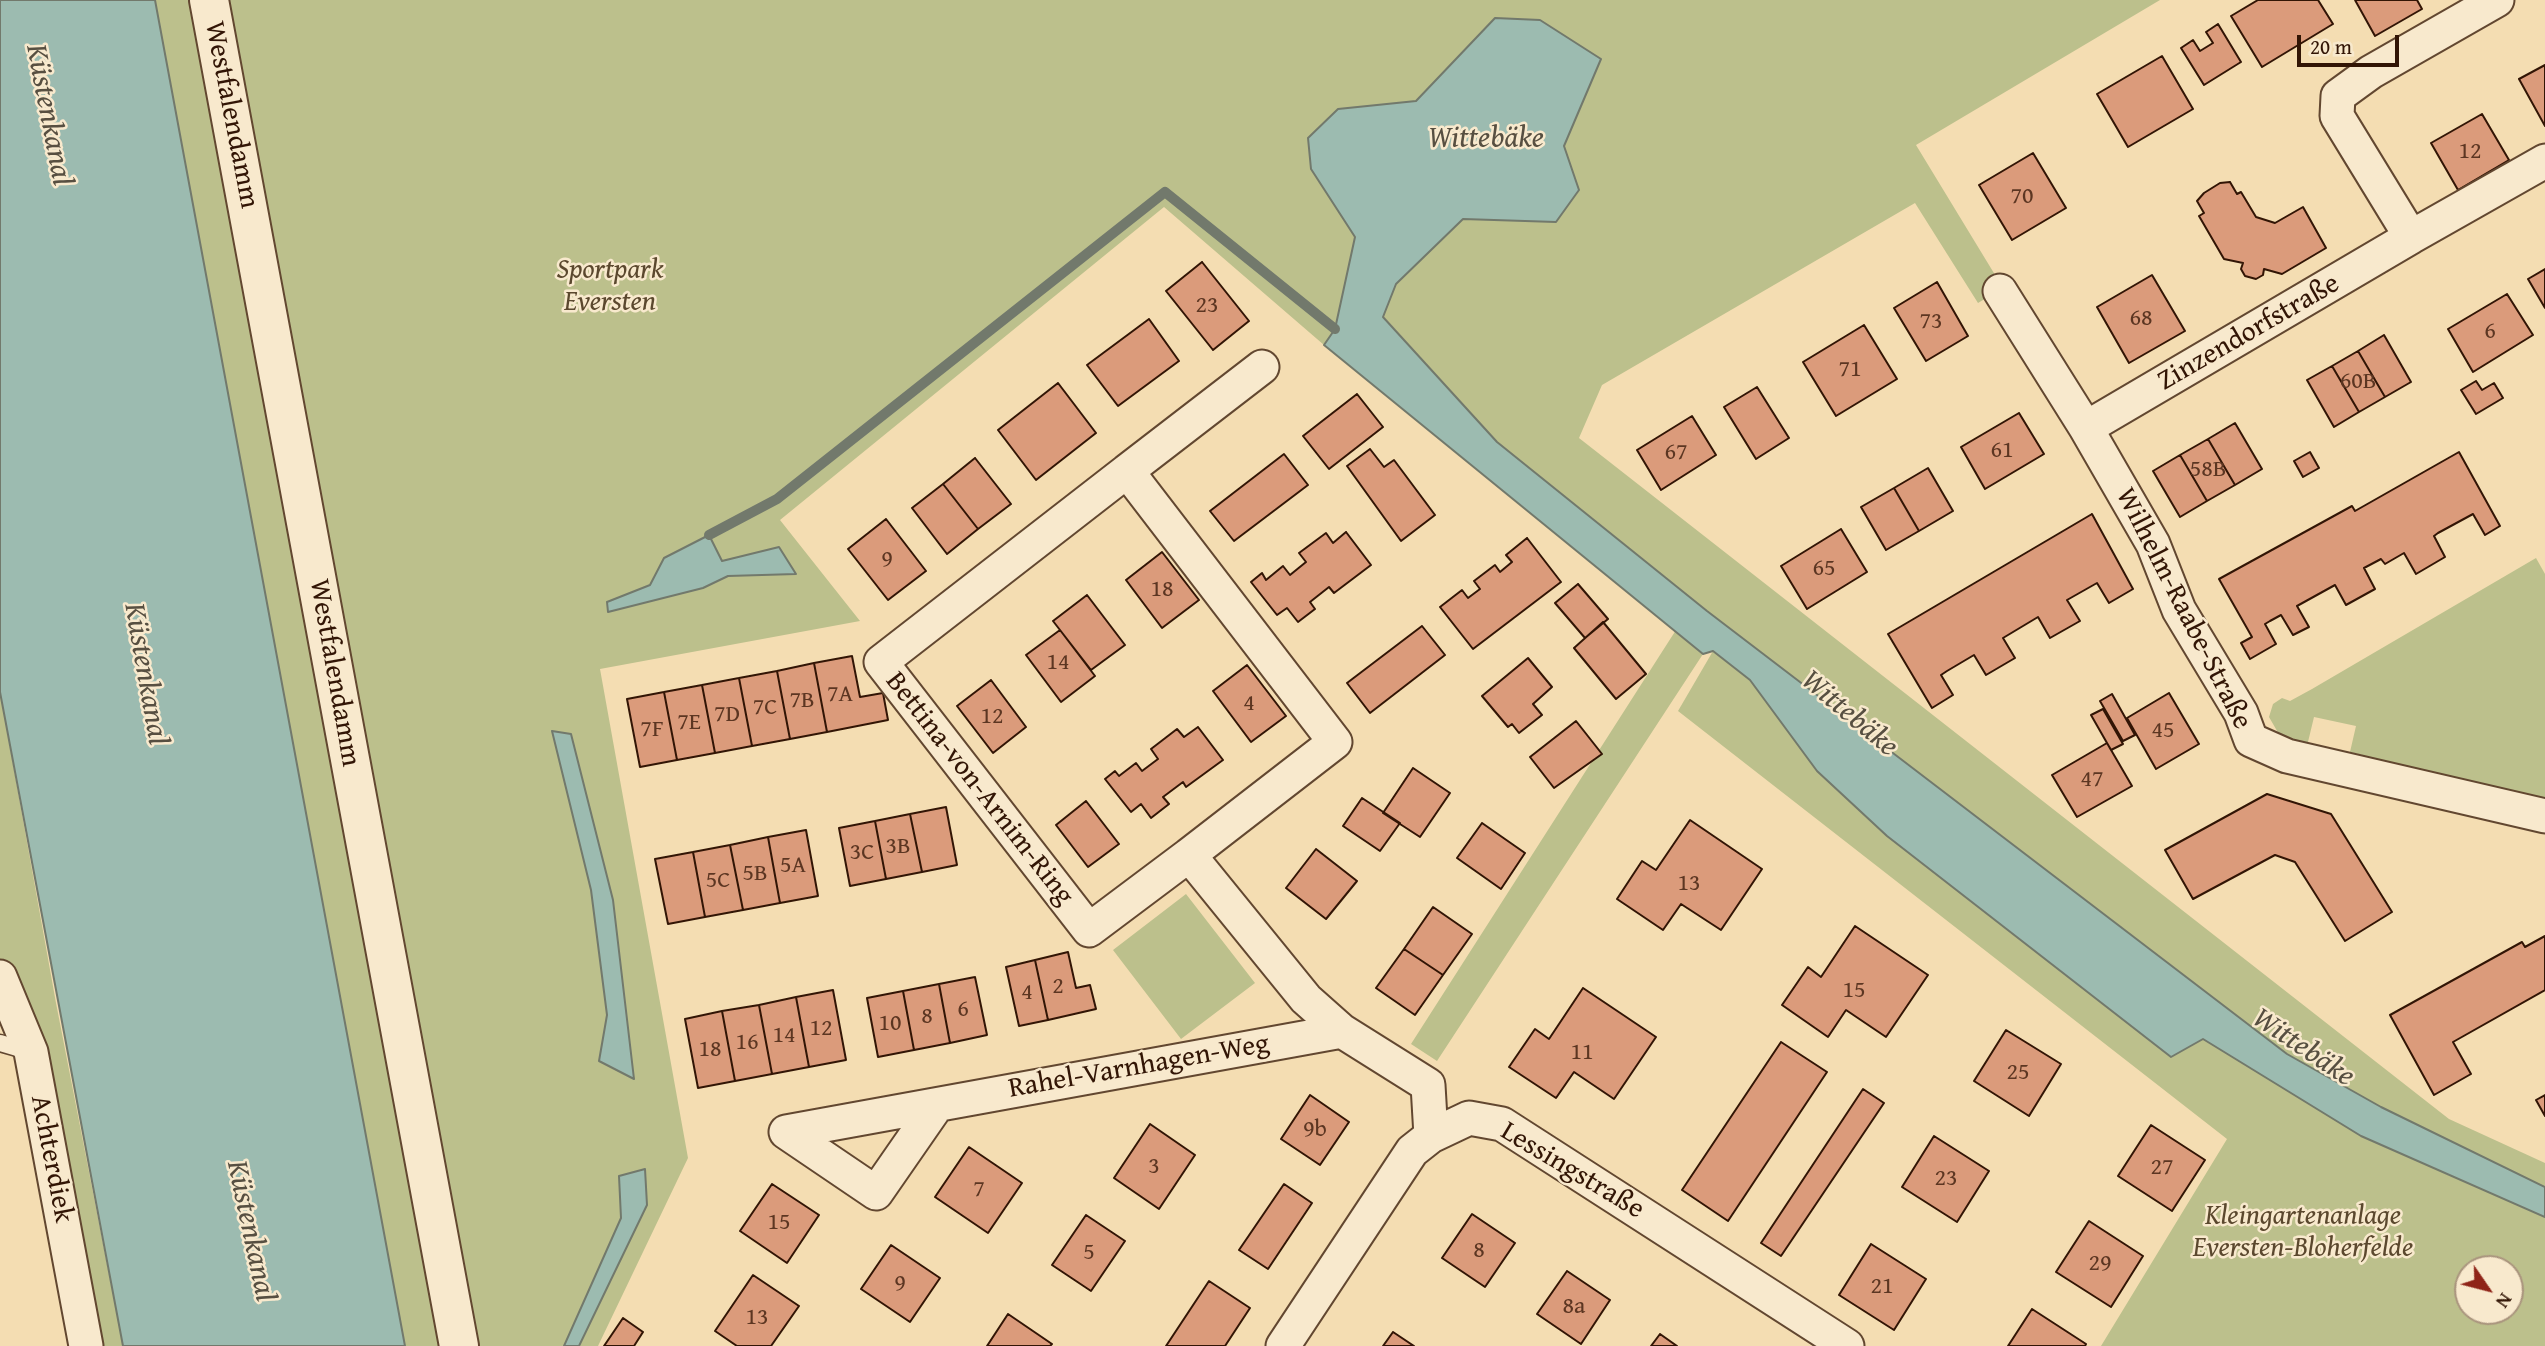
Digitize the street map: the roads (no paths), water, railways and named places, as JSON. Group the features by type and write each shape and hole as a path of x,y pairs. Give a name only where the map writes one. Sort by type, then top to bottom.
{"street":[{"name":"Westfalendamm","path":"209,0 458,1346"},
{"path":"2411,237 2337,116 2338,96 2371,72 2497,0"},
{"name":"Zinzendorfstraße","path":"2086,428 2545,161"},
{"name":"Wilhelm-Raabe-Straße","path":"2000,291 2086,428 2153,544 2179,610 2241,713 2250,740 2287,756 2545,816"},
{"name":"Bettina-von-Arnim-Ring","path":"1127,471 1335,742 1089,930 881,662 1127,471 1262,367"},
{"path":"1189,855 1306,999 1342,1031 1428,1085 1431,1136"},
{"name":"Achterdiek","path":"0,976 86,1346"},
{"name":"Rahel-Varnhagen-Weg","path":"937,1105 1186,1057 1342,1031"},
{"name":"Lessingstraße","path":"1283,1346 1412,1151 1431,1136 1469,1118 1502,1124 1811,1337 1847,1346"}],"water":[{"name":"Küstenkanal","path":"0,0 155,0 405,1346 123,1346 0,692"},
{"name":"Wittebäke","path":"1495,18 1540,20 1601,59 1564,146 1579,190 1556,222 1463,219 1396,284 1383,317 1497,442 1707,611 2287,1054 2381,1107 2545,1187 2545,1217 2361,1136 2203,1039 2171,1057 1887,836 1817,771 1750,680 1713,651 1703,654 1324,345 1335,329 1355,237 1311,169 1308,138 1338,109 1416,101"},
{"path":"709,535 722,561 779,547 796,574 728,576 703,588 608,612 607,602 650,585 664,558"},
{"path":"552,731 571,734 613,900 634,1079 599,1061 607,1015 591,890"},
{"path":"645,1169 647,1205 579,1346 564,1346 621,1218 619,1176"}],"waterway":[{"path":"709,535 777,499 1165,192 1335,329"}],"park label":[{"name":"Sportpark Eversten","path":"610,287"},
{"name":"Kleingartenanlage Eversten-Bloherfelde","path":"2303,1233"}]}
